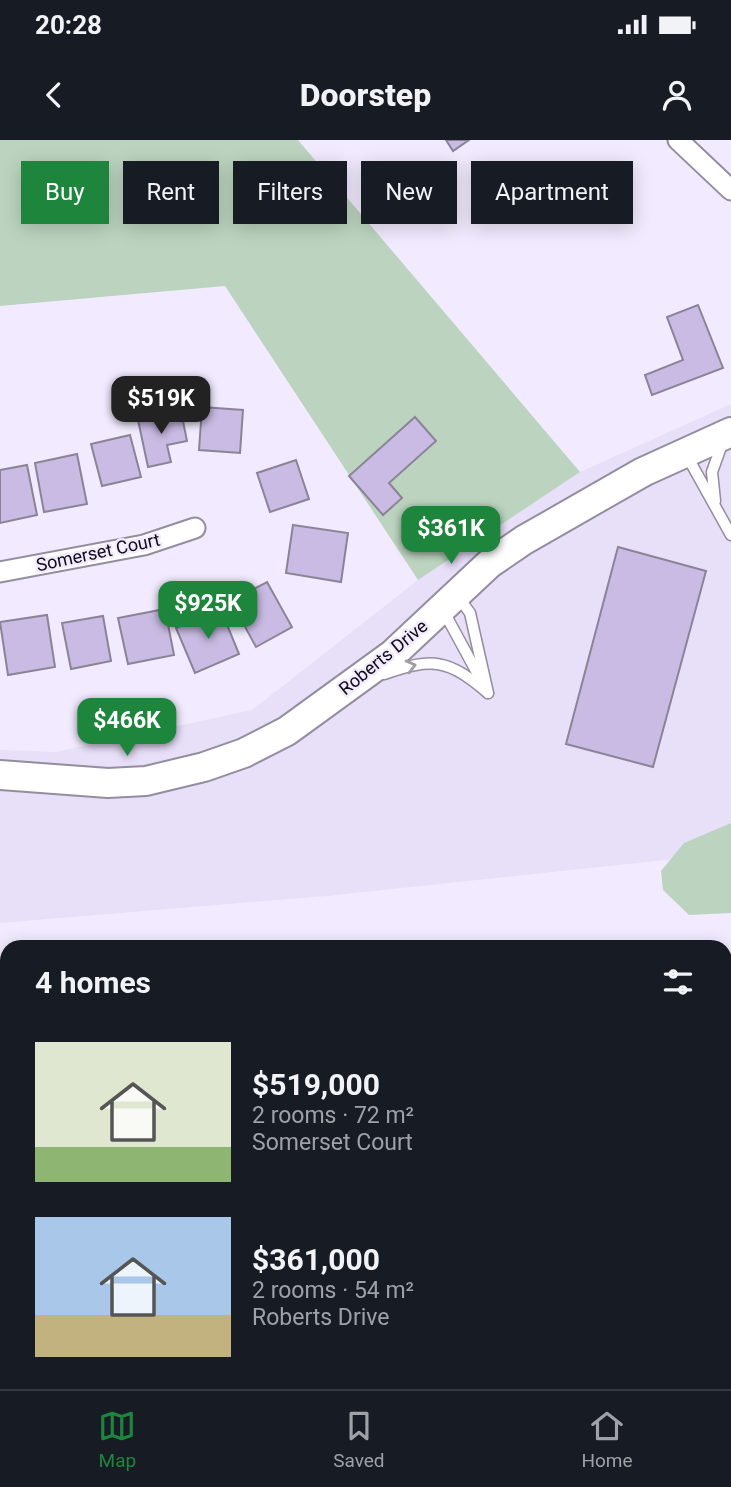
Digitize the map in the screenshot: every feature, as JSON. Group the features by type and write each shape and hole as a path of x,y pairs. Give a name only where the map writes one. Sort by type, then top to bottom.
{"street":[{"path":"678,140 731,190"},
{"name":"Roberts Drive","path":"0,775 108,783 136,781 204,767 244,753 287,731 393,654 489,564 524,540 633,477 731,433"},
{"name":"Somerset Court","path":"0,572 144,545 195,528"},
{"path":"0,792 52,779"}],"lane":[{"path":"720,514 714,498 712,472 718,451 731,433"},
{"path":"685,453 731,535"},
{"path":"449,601 470,613 488,693"},
{"path":"449,601 488,693"},
{"path":"347,687 406,667 434,663 460,671 488,693"}],"shaded area":[{"path":"731,404 731,853 327,896 0,923 0,750 56,752 252,710 418,580 580,472"}],"green space":[{"path":"0,140 298,140 316,161 233,161 233,224 347,224 347,198 361,214 361,224 369,224 580,472 418,580 225,286 0,306"},
{"path":"731,823 731,913 689,915 663,890 661,871 684,843"}],"building":[{"path":"446,140 469,140 453,151"},
{"path":"698,305 723,368 652,395 645,375 683,360 667,317"},
{"path":"202,407 243,410 240,453 199,450"},
{"path":"181,411 187,441 167,445 171,462 148,467 138,420"},
{"path":"415,417 436,441 389,483 402,498 383,515 349,476"},
{"path":"130,435 141,477 102,486 91,444"},
{"path":"77,454 87,504 44,512 35,463"},
{"path":"296,460 309,499 270,512 257,473"},
{"path":"27,465 37,515 0,523 0,470"},
{"path":"293,525 348,533 341,582 286,573"},
{"path":"618,547 706,571 653,767 566,744"},
{"path":"267,582 292,627 256,647 231,601"},
{"path":"165,609 174,655 128,664 118,618"},
{"path":"221,610 239,654 195,673 176,628"},
{"path":"47,615 55,667 8,675 0,622"},
{"path":"103,616 111,661 71,669 62,623"}]}
